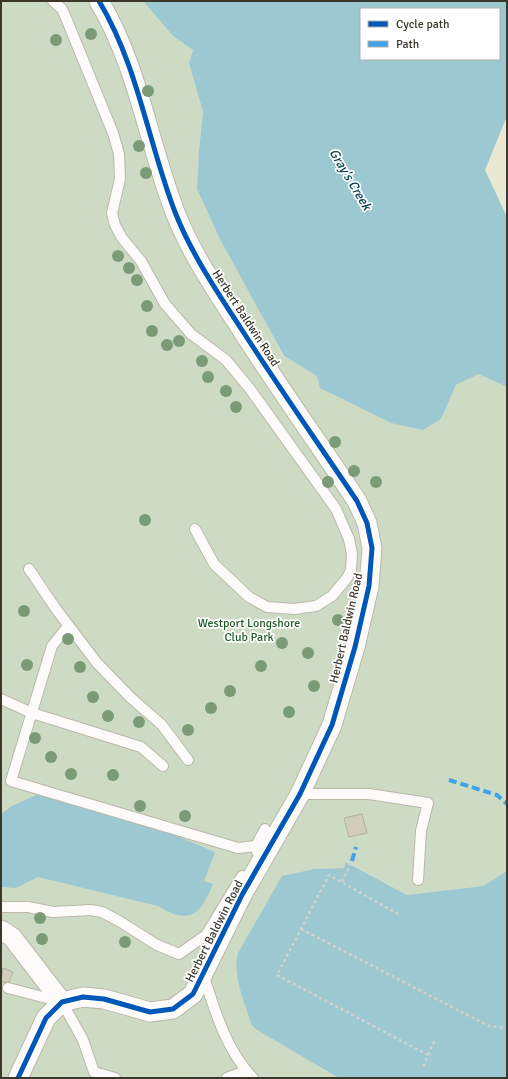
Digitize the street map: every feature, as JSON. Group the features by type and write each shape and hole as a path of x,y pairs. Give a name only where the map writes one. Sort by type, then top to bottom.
{"street":[{"name":"Herbert Baldwin Road","path":"62,1002 84,997 104,999 150,1012 173,1009 193,994 242,895 300,794 332,725 355,647 369,586 372,548 367,523 357,501 270,374 197,260 175,212 129,64 114,26 99,1"},
{"path":"1,930 12,937 62,1002 46,1018 18,1078"}],"lane":[{"path":"53,1 62,9 66,18 113,134 119,154 120,180 112,213 115,225 122,238 140,262 165,304 191,334 226,360 250,389 336,509 344,524 352,554 350,570 340,588 324,603 316,606 294,609 267,607 249,597 214,564 195,529"},
{"path":"29,569 68,626 97,663 131,698 162,725 188,760"},
{"path":"68,626 52,646 11,781 238,848 256,846"},
{"path":"1,699 32,713 141,747 163,766"},
{"path":"300,794 369,794 428,803 421,831 418,880"},
{"path":"1,907 28,908 53,912 91,910 102,912 157,945 179,954 206,935 258,851 256,846 265,829"},
{"path":"203,974 224,1034 250,1074 226,1078"},
{"path":"8,988 62,1002 84,1040 94,1072 115,1078"}],"path":[{"path":"342,882 352,862"},
{"path":"398,914 329,875 277,974 428,1055"},
{"path":"301,929 489,1026 507,1028"},
{"path":"422,1069 435,1040"}],"green space":[{"name":"Westport Longshore Club Park","path":"1,1 143,1 173,36 193,50 189,63 203,112 197,189 283,356 318,376 320,388 391,423 441,419 456,385 479,374 507,387 507,871 483,886 407,895 347,862 344,868 315,869 256,923 238,953 257,1030 339,1078 1,1078"}],"water":[{"name":"Gray's Creek","path":"143,1 507,1 507,116 485,170 507,217 507,387 479,374 456,385 441,419 423,430 391,423 320,388 317,376 284,356 220,239 197,189 203,112 189,63 193,50 173,36"},
{"path":"36,795 49,795 155,827 215,852 204,881 213,884 204,903 193,914 186,916 169,912 158,906 38,877 16,888 1,887 1,814 12,806"},
{"path":"346,862 407,895 483,886 507,871 507,1078 339,1078 257,1030 251,1024 238,980 238,953 282,876 315,869 344,868"}],"building":[{"path":"362,814 367,833 349,837 344,818"},
{"path":"3,968 13,972 8,984 1,981"}],"marked path":[{"path":"449,780 497,795 507,804"},
{"path":"352,861 356,847"}],"cycle path":[{"path":"18,1078 46,1018 62,1002 83,997 104,999 150,1012 173,1009 193,994 242,895 300,794 332,725 355,647 369,586 372,548 367,523 357,501 283,393 204,271 181,227 157,159 142,105 124,52 99,1"}]}
